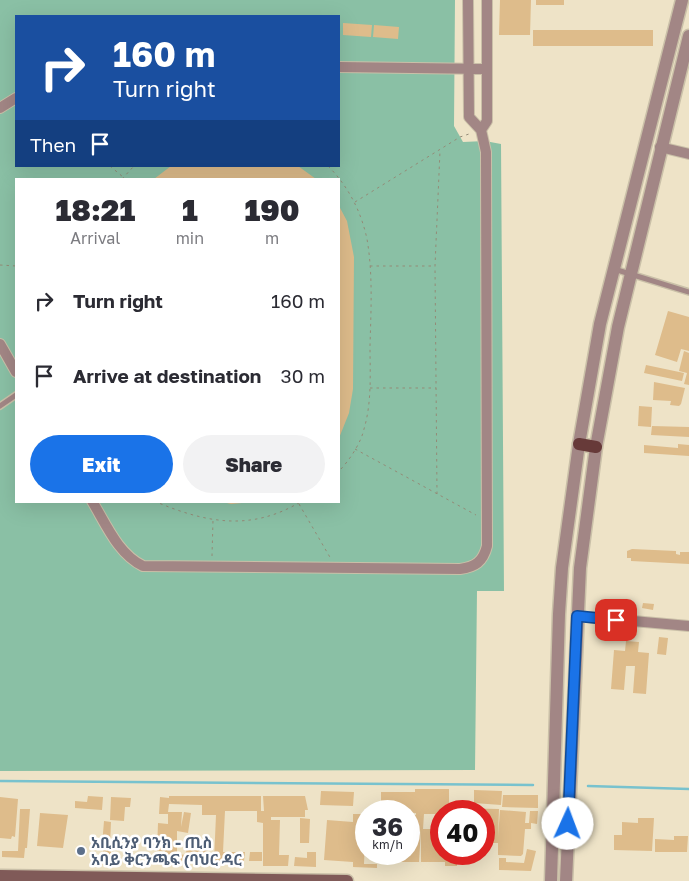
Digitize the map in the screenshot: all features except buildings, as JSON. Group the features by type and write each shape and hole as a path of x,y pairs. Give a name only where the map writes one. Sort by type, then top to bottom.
{"main road":[{"path":"579,444 596,447"},
{"path":"0,876 347,881"}],"street":[{"path":"93,503 123,552 133,561 143,566 471,567 484,556 486,520 486,152 481,130 469,117 468,0"},
{"path":"481,130 487,121 487,0"},
{"path":"551,881 559,614 579,444 598,333 613,268 682,0"},
{"path":"566,881 577,616 582,550 596,447 610,364 660,147 689,36"},
{"path":"340,67 486,69"},
{"path":"0,108 15,99"},
{"path":"660,147 689,154"},
{"path":"0,344 15,370"},
{"path":"577,616 689,626"}],"lane":[{"path":"613,268 667,287 689,292"},
{"path":"0,406 15,397"}],"path":[{"path":"354,202 460,137 481,130"},
{"path":"437,494 435,266 440,151"},
{"path":"111,167 123,178 133,167"},
{"path":"329,167 343,181 354,202 366,238 369,266 370,388 364,431 340,469"},
{"path":"0,265 15,266"},
{"path":"369,266 435,266"},
{"path":"370,388 436,388"},
{"path":"354,448 486,520"},
{"path":"159,503 186,514 213,520 236,522 265,518 299,503 336,568"},
{"path":"212,567 213,520"}],"green space":[{"path":"0,0 455,0 454,126 463,142 485,141 501,144 504,591 477,591 475,770 0,771"}],"waterway":[{"path":"0,781 533,785"},
{"path":"588,786 689,789"}],"place":[{"name":"አቢሲንያ ባንክ - ጢስ አባይ ቅርንጫፍ (ባህር ዳር","path":"81,851"}],"route":[{"path":"568,824 577,616 616,620"}]}
